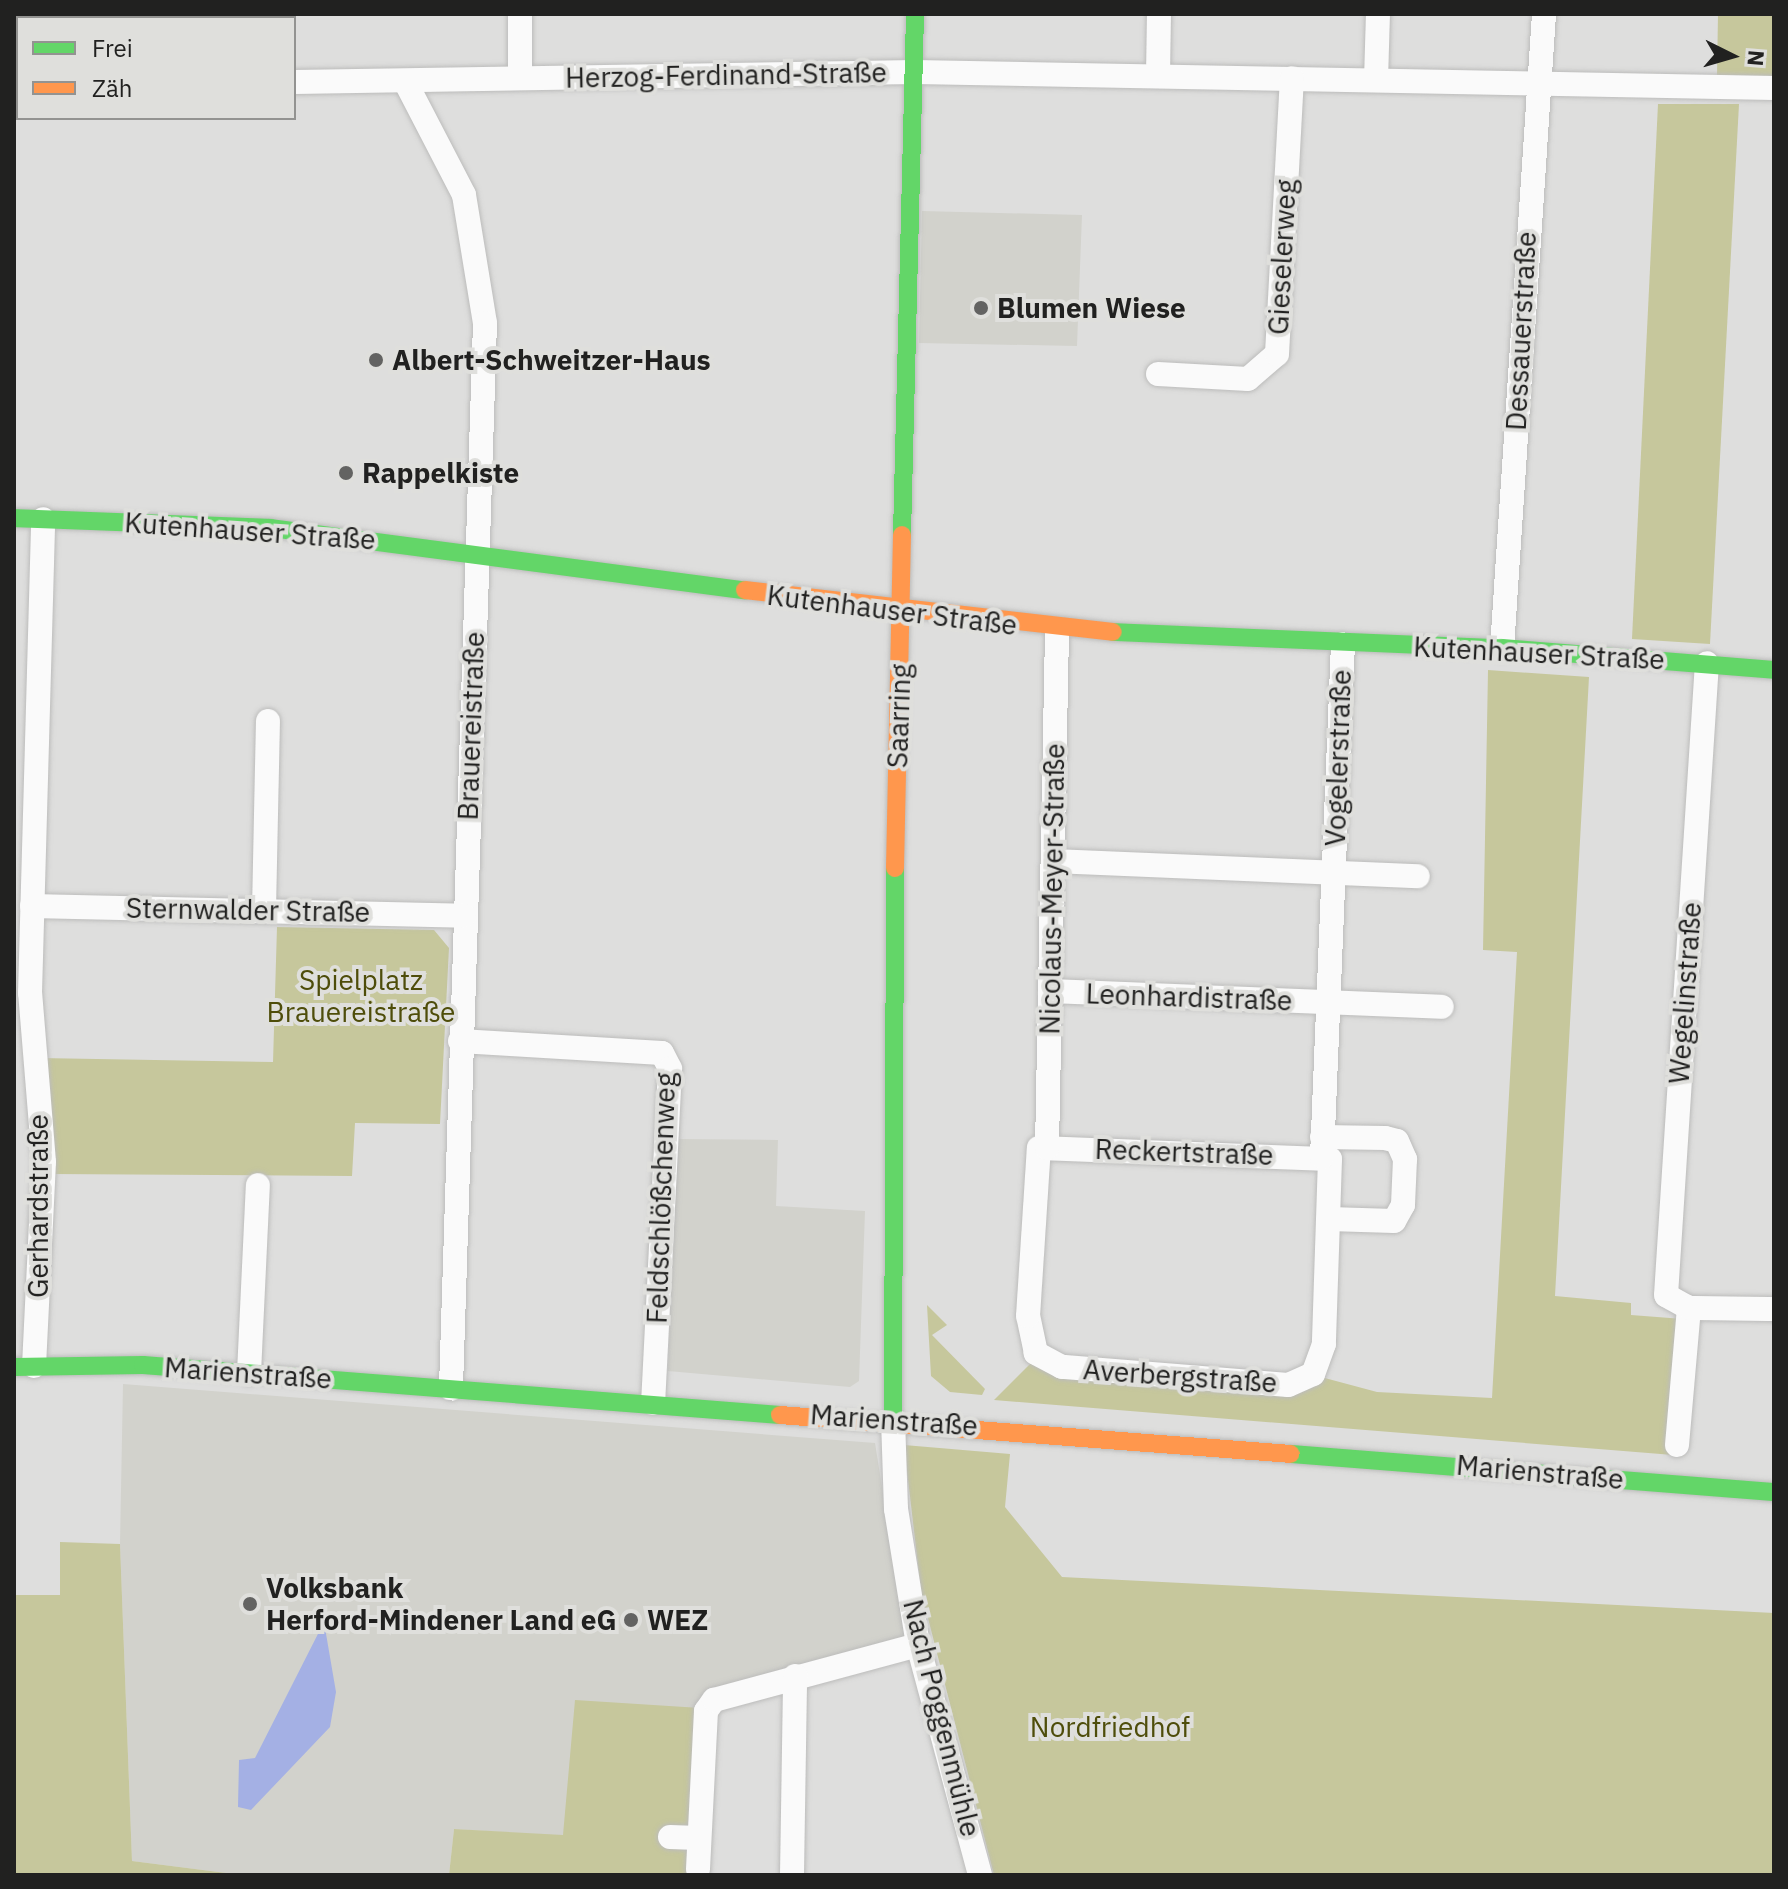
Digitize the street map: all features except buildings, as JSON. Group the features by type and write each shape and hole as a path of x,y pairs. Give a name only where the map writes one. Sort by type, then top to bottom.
{"street":[{"path":"520,14 520,78"},
{"name":"Saarring","path":"893,1419 903,615 915,14"},
{"path":"1158,76 1159,14"},
{"path":"1376,80 1378,14"},
{"name":"Dessauerstraße","path":"1502,648 1536,83 1544,14"},
{"name":"Herzog-Ferdinand-Straße","path":"296,82 915,72 1774,88"},
{"name":"Gieselerweg","path":"1158,374 1248,379 1260,375 1277,354 1292,78"},
{"name":"Brauereistraße","path":"405,81 464,195 478,255 485,323 451,1388"},
{"name":"Kutenhauser Straße","path":"14,518 271,528 477,552 903,615 1057,630 1343,644 1502,648 1774,670"},
{"name":"Gerhardstraße","path":"24,1367 44,1162 22,993 32,906 24,827 43,519"},
{"name":"Nicolaus-Meyer-Straße","path":"1047,1148 1057,630"},
{"name":"Vogelerstraße","path":"1322,1147 1343,644"},
{"name":"Wegelinstraße","path":"1689,1308 1666,1295 1707,663"},
{"path":"264,910 268,721"},
{"path":"1053,861 1333,871"},
{"name":"Vogelerstraße","path":"1333,871 1418,876"},
{"name":"Sternwalder Straße","path":"32,906 464,916"},
{"name":"Leonhardistraße","path":"1050,991 1328,1002"},
{"path":"1328,1002 1442,1007"},
{"name":"Feldschlößchenweg","path":"460,1041 662,1053 670,1069 653,1403"},
{"path":"1322,1147 1385,1138 1397,1141 1405,1159 1403,1205 1394,1221 1329,1219"},
{"name":"Reckertstraße","path":"1047,1148 1322,1147"},
{"name":"Averbergstraße","path":"1047,1148 1039,1148 1028,1329 1036,1353 1062,1367 1302,1383 1323,1352 1332,1162 1322,1147"},
{"path":"249,1373 258,1185"},
{"path":"1677,1445 1689,1308 1774,1309"},
{"name":"Marienstraße","path":"24,1367 249,1373 893,1419 1774,1492"},
{"name":"Nach Poggenmühle","path":"893,1419 896,1509 918,1645 980,1875"},
{"path":"698,1869 706,1711 714,1700 918,1645"},
{"path":"792,1875 800,1710 795,1676"},
{"path":"670,1837 698,1838"}],"shaded area":[{"path":"922,211 1082,215 1077,346 919,343"},
{"path":"676,1139 778,1140 776,1206 865,1211 859,1381 850,1387 668,1371"},
{"path":"123,1384 875,1443 909,1657 716,1709 564,1836 454,1829 449,1875 242,1875 132,1861 120,1544"}],"green space":[{"path":"1718,14 1774,14 1774,77 1717,77"},
{"path":"1658,104 1739,104 1710,644 1632,639"},
{"path":"1488,670 1589,677 1555,1296 1631,1303 1631,1315 1683,1319 1673,1455 994,1400 1036,1358 1321,1377 1377,1392 1492,1398 1517,952 1483,950"},
{"name":"Spielplatz Brauereistraße","path":"277,927 434,930 449,948 440,1124 355,1123 352,1176 50,1174 39,1058 273,1062"},
{"path":"927,1305 947,1325 932,1335 985,1389 982,1395 950,1392 931,1376"},
{"name":"Nordfriedhof","path":"904,1445 1010,1454 1005,1507 1062,1577 1774,1613 1774,1875 994,1875 921,1591"},
{"path":"60,1542 120,1544 132,1861 242,1875 14,1875 14,1595 60,1595"},
{"path":"575,1700 716,1709 707,1875 449,1875 454,1829 563,1835"}],"water":[{"path":"324,1622 336,1692 330,1727 251,1810 238,1807 239,1760 255,1758"}],"traffic: fast":[{"path":"902,535 915,14"},
{"path":"14,518 271,528 745,590"},
{"path":"1113,632 1502,648 1774,670"},
{"path":"893,1419 895,868"},
{"path":"14,1367 143,1365 780,1415"},
{"path":"1291,1454 1774,1492"}],"traffic: slow":[{"path":"895,868 902,535"},
{"path":"745,590 1113,632"},
{"path":"780,1415 1291,1454"}],"place":[{"name":"Blumen Wiese","path":"981,308"},
{"name":"Albert-Schweitzer-Haus","path":"376,360"},
{"name":"Rappelkiste","path":"346,473"},
{"name":"Volksbank Herford-Mindener Land eG","path":"250,1604"},
{"name":"WEZ","path":"631,1620"}]}
